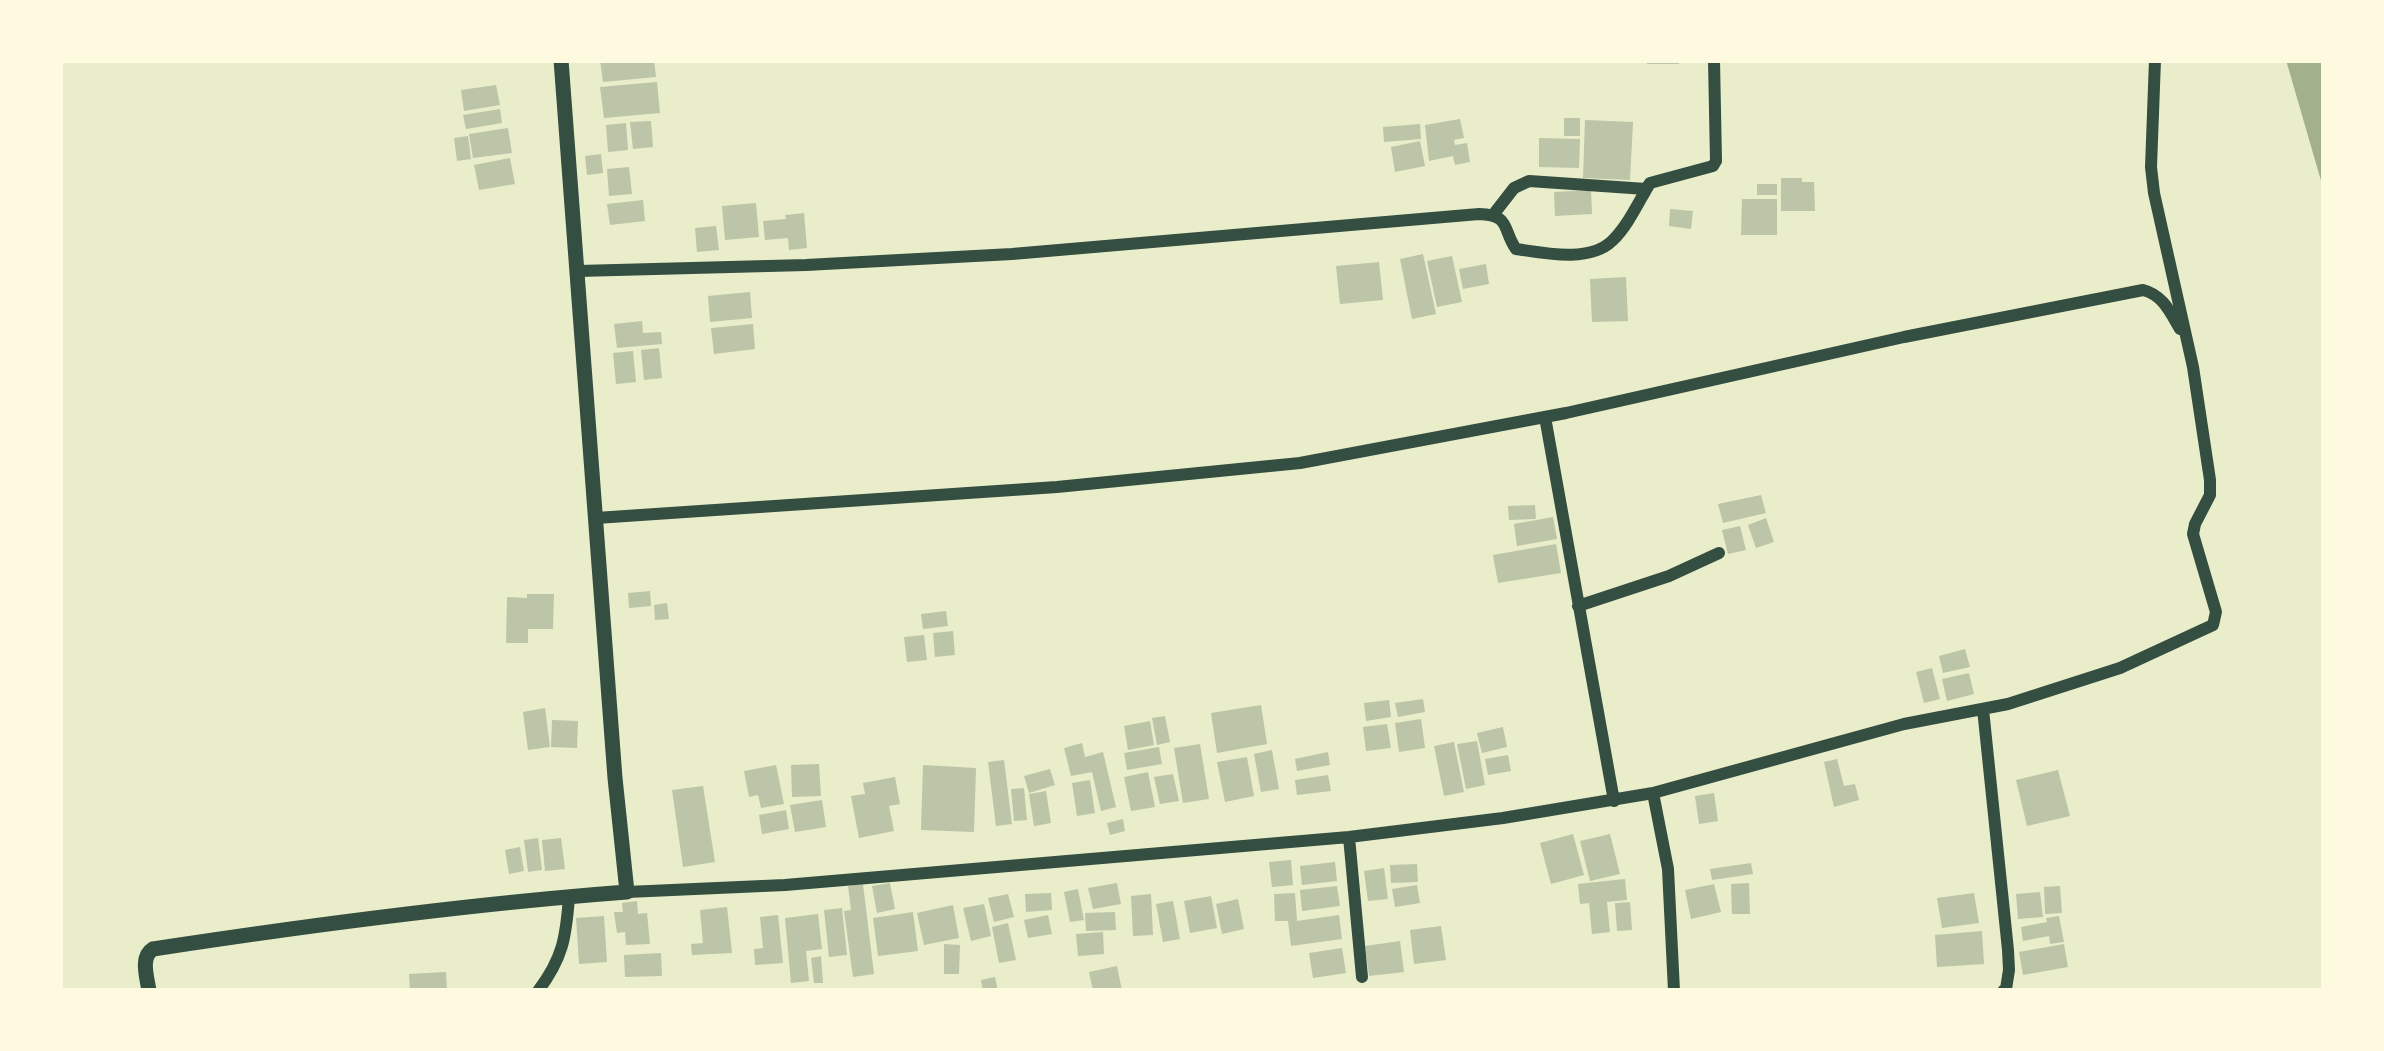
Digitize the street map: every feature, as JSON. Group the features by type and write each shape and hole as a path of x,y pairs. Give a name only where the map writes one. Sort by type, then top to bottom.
{"street":[{"path":"561,60 627,892"},
{"path":"578,271 1012,254 1493,214 1504,221 1516,249 1570,254 1608,245 1649,183 1707,169 1716,161 1714,60"},
{"path":"149,991 145,958 149,951 266,932 569,896 785,884 1349,837 1614,801 1904,724 2008,704 2120,668 2213,625 2216,612 2193,534 2210,495 2200,410 2152,180 2156,60"},
{"path":"1493,214 1514,188 1529,181 1646,188"},
{"path":"596,518 1034,489 1300,463 1545,417 1904,337 2143,290 2163,300 2186,340"},
{"path":"1545,417 1614,801"},
{"path":"1578,606 1669,576 1720,553"},
{"path":"1983,709 2008,950 2003,991"},
{"path":"1653,793 1668,869 1674,991"},
{"path":"1349,837 1362,977"},
{"path":"538,991 565,941 569,896"}],"shaded area":[{"path":"2286,60 2324,60 2324,191"}],"building":[{"path":"600,60 654,60 656,77 603,82"},
{"path":"1647,60 1679,60 1679,64 1647,64"},
{"path":"657,82 660,113 604,118 600,87"},
{"path":"496,85 500,105 464,111 461,90"},
{"path":"500,109 502,123 466,129 463,115"},
{"path":"1564,118 1580,118 1580,136 1564,136"},
{"path":"1460,119 1464,138 1454,140 1455,145 1467,143 1470,162 1455,165 1453,156 1429,161 1425,125"},
{"path":"1585,120 1633,122 1630,180 1583,178"},
{"path":"651,121 653,147 633,149 630,122"},
{"path":"626,123 628,150 608,152 606,125"},
{"path":"1420,124 1421,139 1384,142 1383,127"},
{"path":"508,128 512,153 473,158 469,134"},
{"path":"468,136 471,159 457,161 454,138"},
{"path":"1539,138 1580,139 1579,168 1539,167"},
{"path":"1420,141 1425,166 1395,172 1391,147"},
{"path":"601,154 603,173 587,175 585,156"},
{"path":"510,158 515,184 479,190 474,165"},
{"path":"629,167 632,194 609,196 607,169"},
{"path":"1781,178 1814,182 1815,211 1781,211"},
{"path":"1757,184 1777,184 1777,195 1757,195"},
{"path":"1591,190 1592,214 1555,216 1554,192"},
{"path":"1742,199 1777,199 1777,235 1741,235"},
{"path":"643,200 645,221 610,225 607,204"},
{"path":"756,203 759,237 725,240 722,206"},
{"path":"1670,209 1693,211 1691,229 1669,226"},
{"path":"804,213 807,248 789,250 788,238 765,240 763,221"},
{"path":"716,226 719,250 697,252 695,228"},
{"path":"1423,254 1436,314 1412,319 1400,259"},
{"path":"1452,256 1462,302 1437,307 1427,261"},
{"path":"1379,262 1383,300 1340,304 1336,266"},
{"path":"1486,264 1489,284 1463,289 1459,269"},
{"path":"1626,277 1628,321 1592,322 1590,279"},
{"path":"750,292 752,318 710,322 708,296"},
{"path":"642,321 643,333 661,332 662,344 617,348 614,324"},
{"path":"753,324 755,349 714,354 711,328"},
{"path":"659,348 662,378 644,380 641,350"},
{"path":"633,351 636,382 616,384 613,353"},
{"path":"1761,495 1766,513 1723,523 1718,504"},
{"path":"1535,505 1536,519 1509,520 1508,506"},
{"path":"1553,517 1557,539 1517,546 1514,524"},
{"path":"1766,518 1774,542 1756,548 1748,525"},
{"path":"1740,526 1746,550 1728,554 1722,530"},
{"path":"1556,544 1561,573 1498,583 1493,555"},
{"path":"650,591 651,606 629,608 628,593"},
{"path":"527,594 554,594 553,629 528,629 528,643 506,643 507,597 527,598"},
{"path":"667,603 669,619 655,620 654,605"},
{"path":"946,611 948,626 923,629 921,614"},
{"path":"953,631 955,655 935,657 933,633"},
{"path":"924,635 927,660 907,662 904,637"},
{"path":"1965,649 1970,667 1943,673 1939,656"},
{"path":"1932,668 1940,699 1924,703 1916,672"},
{"path":"1969,673 1974,694 1947,701 1942,679"},
{"path":"1423,699 1425,712 1398,717 1395,703"},
{"path":"1389,700 1391,717 1366,721 1364,703"},
{"path":"1261,705 1267,744 1217,753 1211,713"},
{"path":"545,708 550,747 528,750 523,712"},
{"path":"1165,716 1170,742 1157,745 1152,718"},
{"path":"1421,719 1425,748 1399,752 1395,723"},
{"path":"552,720 578,721 577,748 551,747"},
{"path":"1150,721 1154,745 1128,750 1124,726"},
{"path":"1387,724 1391,748 1366,751 1363,727"},
{"path":"1503,727 1507,747 1482,753 1477,733"},
{"path":"1477,741 1485,785 1466,789 1457,744"},
{"path":"1454,742 1464,792 1444,796 1434,746"},
{"path":"1082,743 1085,757 1103,752 1116,807 1101,811 1092,772 1071,776 1064,748"},
{"path":"1200,744 1209,799 1183,803 1174,748"},
{"path":"1159,747 1162,764 1127,770 1124,753"},
{"path":"1272,750 1279,789 1261,792 1254,754"},
{"path":"1328,752 1330,765 1297,771 1295,759"},
{"path":"1508,755 1511,771 1488,775 1485,759"},
{"path":"1247,757 1254,796 1225,802 1217,762"},
{"path":"1837,759 1844,786 1855,784 1859,800 1834,807 1824,762"},
{"path":"1004,760 1012,824 996,826 988,762"},
{"path":"819,764 821,796 792,797 791,765"},
{"path":"776,765 784,804 761,808 758,795 749,797 744,771"},
{"path":"923,765 976,768 974,832 921,830"},
{"path":"1050,769 1055,785 1029,793 1024,776"},
{"path":"2058,770 2070,816 2027,826 2016,780"},
{"path":"1148,772 1155,807 1131,811 1124,777"},
{"path":"1173,774 1179,801 1160,804 1154,777"},
{"path":"1328,775 1331,791 1297,795 1295,780"},
{"path":"895,777 900,804 889,806 894,831 859,838 851,796 865,794 863,783"},
{"path":"1090,780 1095,813 1077,816 1072,783"},
{"path":"703,786 715,862 683,867 672,790"},
{"path":"1024,788 1027,820 1014,821 1011,789"},
{"path":"1046,791 1051,823 1034,826 1029,794"},
{"path":"1714,793 1718,821 1699,824 1695,796"},
{"path":"822,800 826,827 795,832 790,805"},
{"path":"786,810 789,829 762,834 759,815"},
{"path":"1123,819 1125,831 1110,835 1107,823"},
{"path":"1573,834 1584,875 1551,884 1540,843"},
{"path":"1610,834 1620,874 1590,881 1580,841"},
{"path":"538,838 542,870 528,872 524,840"},
{"path":"561,838 565,869 545,871 542,840"},
{"path":"520,847 524,871 509,874 505,850"},
{"path":"1291,860 1293,885 1272,887 1269,862"},
{"path":"1335,862 1337,881 1302,885 1300,866"},
{"path":"1751,863 1753,874 1712,880 1710,869"},
{"path":"1417,864 1418,882 1391,883 1390,865"},
{"path":"1384,868 1388,899 1368,901 1364,871"},
{"path":"1625,879 1627,900 1607,902 1610,932 1592,934 1589,903 1580,904 1578,884"},
{"path":"890,883 895,909 877,913 872,886"},
{"path":"1117,883 1121,904 1093,909 1088,888"},
{"path":"1749,883 1750,914 1732,914 1731,884"},
{"path":"863,884 874,974 853,977 844,911 851,910 848,886"},
{"path":"1714,884 1721,912 1691,919 1685,890"},
{"path":"1417,885 1420,903 1395,907 1392,889"},
{"path":"1337,886 1340,906 1302,911 1300,890"},
{"path":"2060,886 2062,913 2045,914 2044,887"},
{"path":"1078,889 1084,920 1070,922 1064,892"},
{"path":"2040,892 2043,917 2018,919 2016,894"},
{"path":"1051,893 1052,910 1026,912 1025,894"},
{"path":"1295,893 1297,921 1339,915 1342,939 1291,946 1288,921 1275,921 1274,894"},
{"path":"1974,893 1979,923 1942,928 1937,898"},
{"path":"1008,894 1014,917 994,922 988,898"},
{"path":"1151,894 1153,935 1133,936 1131,896"},
{"path":"1211,896 1217,928 1190,933 1184,901"},
{"path":"1238,899 1244,929 1222,934 1216,904"},
{"path":"637,901 638,914 647,913 650,944 626,945 625,932 617,933 614,912 623,912 622,903"},
{"path":"1173,901 1180,939 1163,942 1156,904"},
{"path":"1630,902 1632,930 1617,931 1615,903"},
{"path":"984,904 991,936 971,941 963,908"},
{"path":"953,905 959,938 924,945 917,913"},
{"path":"727,907 732,953 692,955 691,944 703,943 700,910"},
{"path":"842,908 847,955 829,957 824,910"},
{"path":"913,912 918,951 878,956 873,918"},
{"path":"1115,912 1116,930 1086,931 1085,913"},
{"path":"818,914 822,949 806,951 809,981 791,983 785,918"},
{"path":"778,915 783,963 755,965 754,949 763,948 760,917"},
{"path":"1048,915 1052,934 1028,938 1024,920"},
{"path":"604,916 607,962 579,964 576,918"},
{"path":"2059,916 2064,942 2050,944 2049,936 2023,941 2021,927"},
{"path":"1008,923 1016,960 999,963 992,927"},
{"path":"1441,926 1446,960 1414,964 1410,930"},
{"path":"1982,931 1984,964 1937,967 1935,935"},
{"path":"1103,932 1104,954 1078,956 1076,934"},
{"path":"1400,941 1404,972 1369,976 1365,946"},
{"path":"944,944 960,945 959,974 944,974"},
{"path":"2064,944 2068,967 2023,975 2019,952"},
{"path":"1342,948 1346,973 1313,978 1309,953"},
{"path":"661,953 662,976 625,977 624,955"},
{"path":"821,956 823,983 814,983 811,958"},
{"path":"1117,966 1122,991 1093,991 1089,972"},
{"path":"446,972 447,991 410,991 409,974"},
{"path":"995,977 998,991 983,991 981,980"}]}
